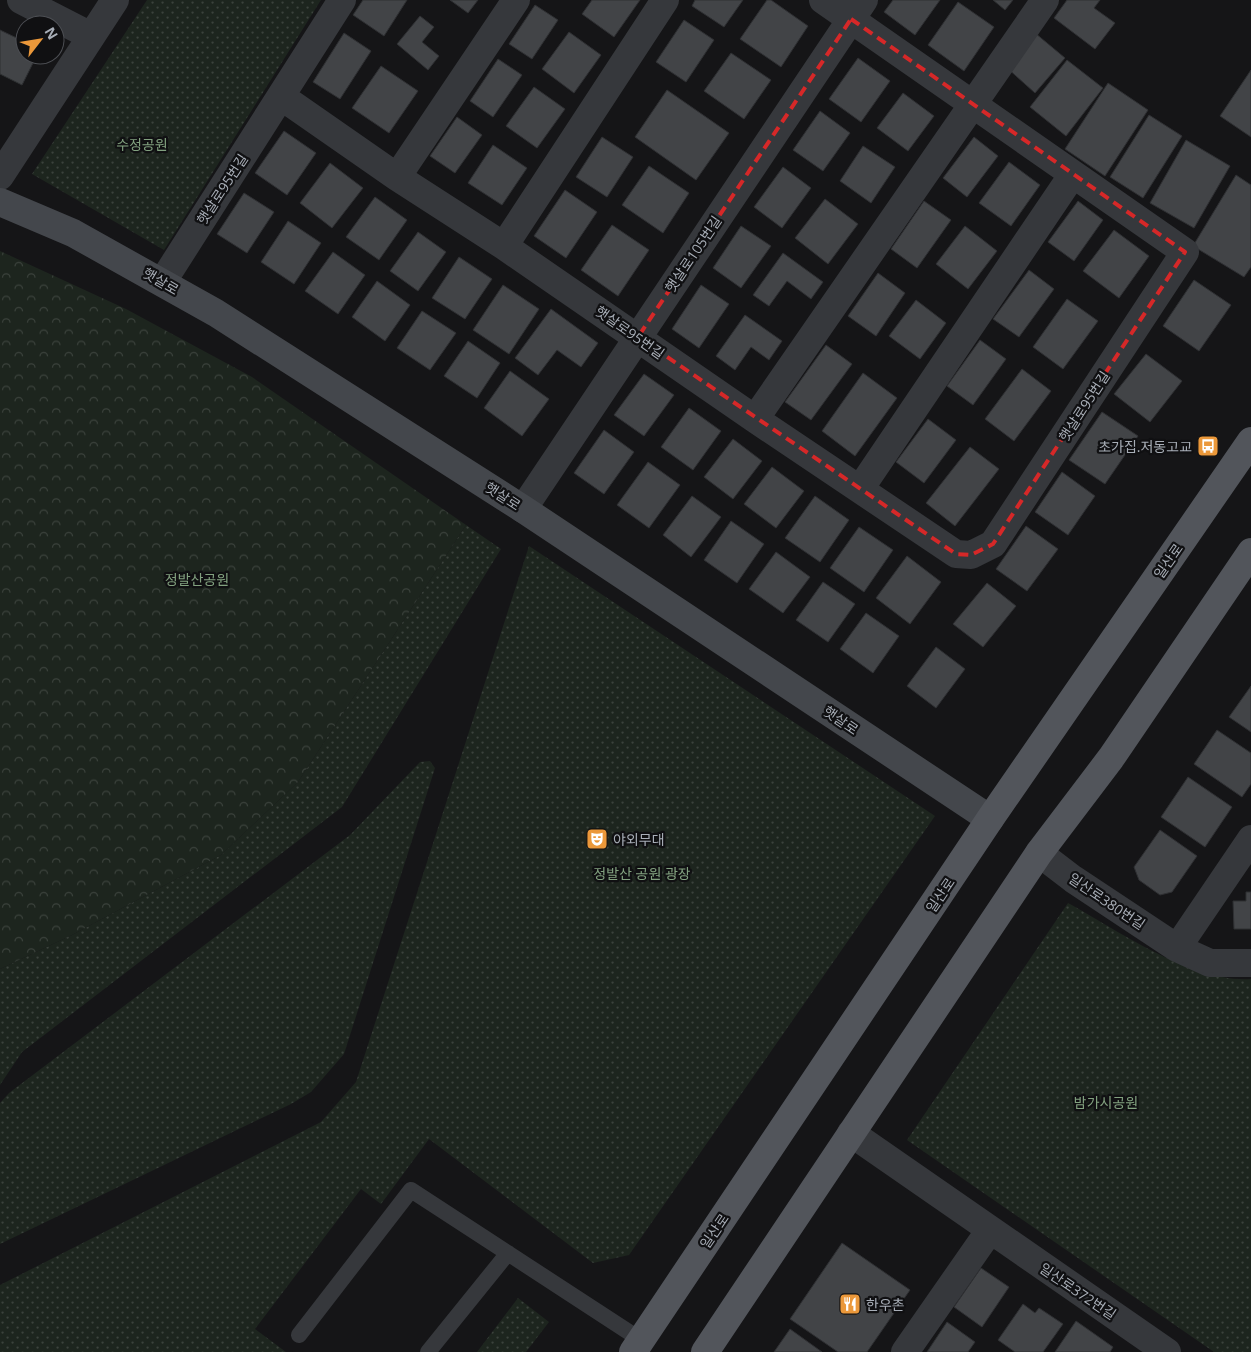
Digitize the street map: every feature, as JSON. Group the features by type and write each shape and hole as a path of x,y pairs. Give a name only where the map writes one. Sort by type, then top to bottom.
{"main road":[{"name":"일산로","path":"637,1346 990,819 1251,441"},
{"path":"705,1352 1039,853 1111,758 1251,552"}],"street":[{"path":"21,0 91,36"},
{"path":"0,176 115,0"},
{"name":"햇살로95번길","path":"163,281 282,97 342,0"},
{"path":"397,177 516,0"},
{"path":"504,246 665,0"},
{"name":"햇살로95번길","path":"282,97 397,177 504,246 755,419 956,554 972,555 993,544 1185,252 973,105 857,10 823,0"},
{"path":"755,419 1045,0"},
{"name":"햇살로105번길","path":"523,509 857,10"},
{"path":"860,489 1073,174"},
{"name":"햇살로","path":"0,202 73,233 163,281 523,509 990,819"},
{"path":"1177,948 1251,839"},
{"name":"일산로380번길","path":"1039,853 1073,879 1177,948 1210,963 1251,963"},
{"name":"일산로372번길","path":"851,1133 1167,1352"},
{"path":"905,1352 990,1230"}],"lane":[{"path":"299,1335 411,1190 508,1253 637,1346"},
{"path":"428,1352 508,1253"}],"highlighted area":[{"path":"851,19 1185,252 993,544 971,555 956,554 638,337"}],"green space":[{"name":"수정공원","path":"147,0 321,0 164,250 32,174"},
{"name":"정발산공원","path":"0,251 126,309 252,377 466,525 298,782 221,855 72,935 0,969"},
{"path":"466,525 501,549 342,807 22,1052 0,1085 0,969 72,935 221,855 298,782"},
{"name":"정발산 공원 광장","path":"529,546 935,816 629,1255 593,1263 429,1139 381,1204 361,1189 255,1329 286,1352 0,1352 0,1285 321,1122 356,1082"},
{"path":"430,761 435,768 344,1054 311,1092 291,1104 0,1244 0,1103 9,1093 350,835 420,762"},
{"name":"밤가시공원","path":"1068,903 1157,953 1181,964 1205,973 1228,978 1251,979 1251,1352 1214,1352 907,1140"},
{"path":"518,1298 549,1322 526,1352 477,1352"}],"building":[{"path":"363,0 407,0 384,36 353,15"},
{"path":"450,0 478,0 468,13"},
{"path":"592,0 640,0 614,37 582,14"},
{"path":"695,0 743,0 724,27 692,6"},
{"path":"767,0 771,0 808,26 781,67 740,39"},
{"path":"893,0 940,0 915,35 884,12"},
{"path":"993,0 1013,0 1005,10"},
{"path":"1067,0 1100,0 1094,8 1115,23 1095,49 1054,18"},
{"path":"958,2 994,27 964,71 928,45"},
{"path":"535,5 558,20 532,59 509,44"},
{"path":"420,16 434,27 422,42 439,56 428,70 397,44"},
{"path":"684,20 714,40 686,82 656,62"},
{"path":"0,30 15,37 15,65 32,65 22,85 0,74"},
{"path":"569,32 601,55 574,93 542,69"},
{"path":"344,33 371,51 340,99 313,82"},
{"path":"1035,33 1065,58 1035,93 1006,67"},
{"path":"731,53 771,80 744,119 704,91"},
{"path":"858,58 890,81 861,122 829,99"},
{"path":"498,59 522,75 493,117 470,101"},
{"path":"1067,60 1103,88 1066,136 1030,107"},
{"path":"381,66 418,91 389,133 352,108"},
{"path":"1251,70 1251,137 1220,116"},
{"path":"1108,83 1148,110 1105,176 1065,149"},
{"path":"534,87 565,109 537,148 506,126"},
{"path":"667,90 729,133 696,180 635,137"},
{"path":"903,93 934,116 908,151 877,128"},
{"path":"820,111 850,133 823,171 793,150"},
{"path":"1149,115 1182,136 1143,198 1110,177"},
{"path":"457,117 482,135 455,173 430,156"},
{"path":"284,131 316,153 287,195 255,173"},
{"path":"602,137 633,157 607,197 576,177"},
{"path":"974,137 998,156 967,197 943,178"},
{"path":"1186,140 1230,166 1194,228 1150,203"},
{"path":"493,145 527,168 502,205 468,183"},
{"path":"863,146 895,167 871,203 840,181"},
{"path":"1009,162 1040,185 1011,226 979,203"},
{"path":"330,163 363,188 332,228 300,203"},
{"path":"649,166 689,193 663,233 622,205"},
{"path":"783,167 811,188 782,228 754,207"},
{"path":"1236,175 1251,185 1251,267 1244,277 1193,246"},
{"path":"565,190 597,212 566,258 534,236"},
{"path":"244,193 274,212 247,253 217,234"},
{"path":"375,197 407,220 379,260 346,237"},
{"path":"825,199 858,224 828,264 795,238"},
{"path":"924,201 951,220 917,268 891,249"},
{"path":"1078,201 1103,220 1074,261 1048,242"},
{"path":"288,221 321,243 294,284 261,262"},
{"path":"612,225 649,250 618,296 581,270"},
{"path":"741,226 771,246 741,288 713,268"},
{"path":"965,226 997,251 968,289 936,264"},
{"path":"1114,230 1149,256 1119,298 1083,271"},
{"path":"418,232 446,252 418,291 390,271"},
{"path":"333,252 365,275 338,314 305,291"},
{"path":"783,253 823,282 811,299 787,281 769,306 753,295"},
{"path":"459,257 492,279 465,319 432,298"},
{"path":"1029,270 1054,289 1019,337 993,319"},
{"path":"878,273 905,293 876,336 848,316"},
{"path":"1194,280 1231,305 1199,351 1163,326"},
{"path":"377,281 410,305 385,341 352,317"},
{"path":"503,285 539,309 509,354 473,330"},
{"path":"701,285 729,304 699,348 672,329"},
{"path":"1067,299 1098,321 1063,369 1033,347"},
{"path":"916,300 946,323 920,359 889,336"},
{"path":"551,309 598,343 581,367 557,350 538,375 515,358"},
{"path":"422,311 456,333 430,370 397,348"},
{"path":"745,315 782,341 769,360 751,347 735,370 716,356"},
{"path":"980,340 1006,359 973,405 947,386"},
{"path":"468,341 500,363 477,398 444,376"},
{"path":"826,345 852,364 811,420 785,402"},
{"path":"1146,354 1182,381 1150,422 1114,394"},
{"path":"1022,369 1051,391 1014,441 985,419"},
{"path":"510,371 549,399 522,436 484,408"},
{"path":"863,373 897,398 855,456 822,431"},
{"path":"644,374 674,395 644,436 614,415"},
{"path":"689,408 721,431 693,470 661,447"},
{"path":"1102,412 1138,436 1105,484 1069,460"},
{"path":"928,419 956,440 924,483 896,462"},
{"path":"604,430 634,452 604,494 574,473"},
{"path":"733,439 762,461 733,499 704,477"},
{"path":"970,447 999,469 955,526 926,503"},
{"path":"648,462 680,485 649,528 617,505"},
{"path":"772,467 804,491 776,528 744,504"},
{"path":"1062,472 1095,496 1068,535 1035,512"},
{"path":"692,496 721,517 691,557 663,535"},
{"path":"815,496 849,520 820,562 785,538"},
{"path":"731,521 764,544 737,583 704,560"},
{"path":"1026,526 1058,549 1027,591 996,569"},
{"path":"859,527 893,550 864,592 830,568"},
{"path":"776,552 810,577 783,613 749,589"},
{"path":"907,556 941,582 910,624 876,598"},
{"path":"823,582 855,604 828,642 796,620"},
{"path":"987,583 1016,606 983,647 953,624"},
{"path":"866,613 899,636 873,673 840,649"},
{"path":"936,647 965,669 936,708 907,686"},
{"path":"1251,686 1251,732 1229,717"},
{"path":"1217,730 1251,753 1251,784 1242,797 1194,764"},
{"path":"1188,777 1232,807 1205,847 1161,817"},
{"path":"1160,830 1197,856 1172,892 1160,895 1139,880 1134,867"},
{"path":"1246,892 1251,892 1251,929 1234,929 1233,901 1246,901"},
{"name":"한우촌","path":"842,1243 910,1290 867,1352 838,1352 790,1319"},
{"path":"981,1268 1009,1287 982,1327 954,1307"},
{"path":"1023,1304 1035,1313 1039,1308 1063,1324 1043,1352 1015,1352 998,1340"},
{"path":"1076,1321 1113,1347 1110,1352 1055,1352"},
{"path":"947,1322 975,1342 968,1352 927,1352"},
{"path":"790,1329 822,1352 774,1352"}],"place":[{"name":"초가집.저동고교","path":"1208,446"},
{"name":"야외무대","path":"597,839"},
{"name":"한우촌","path":"850,1304"}]}
